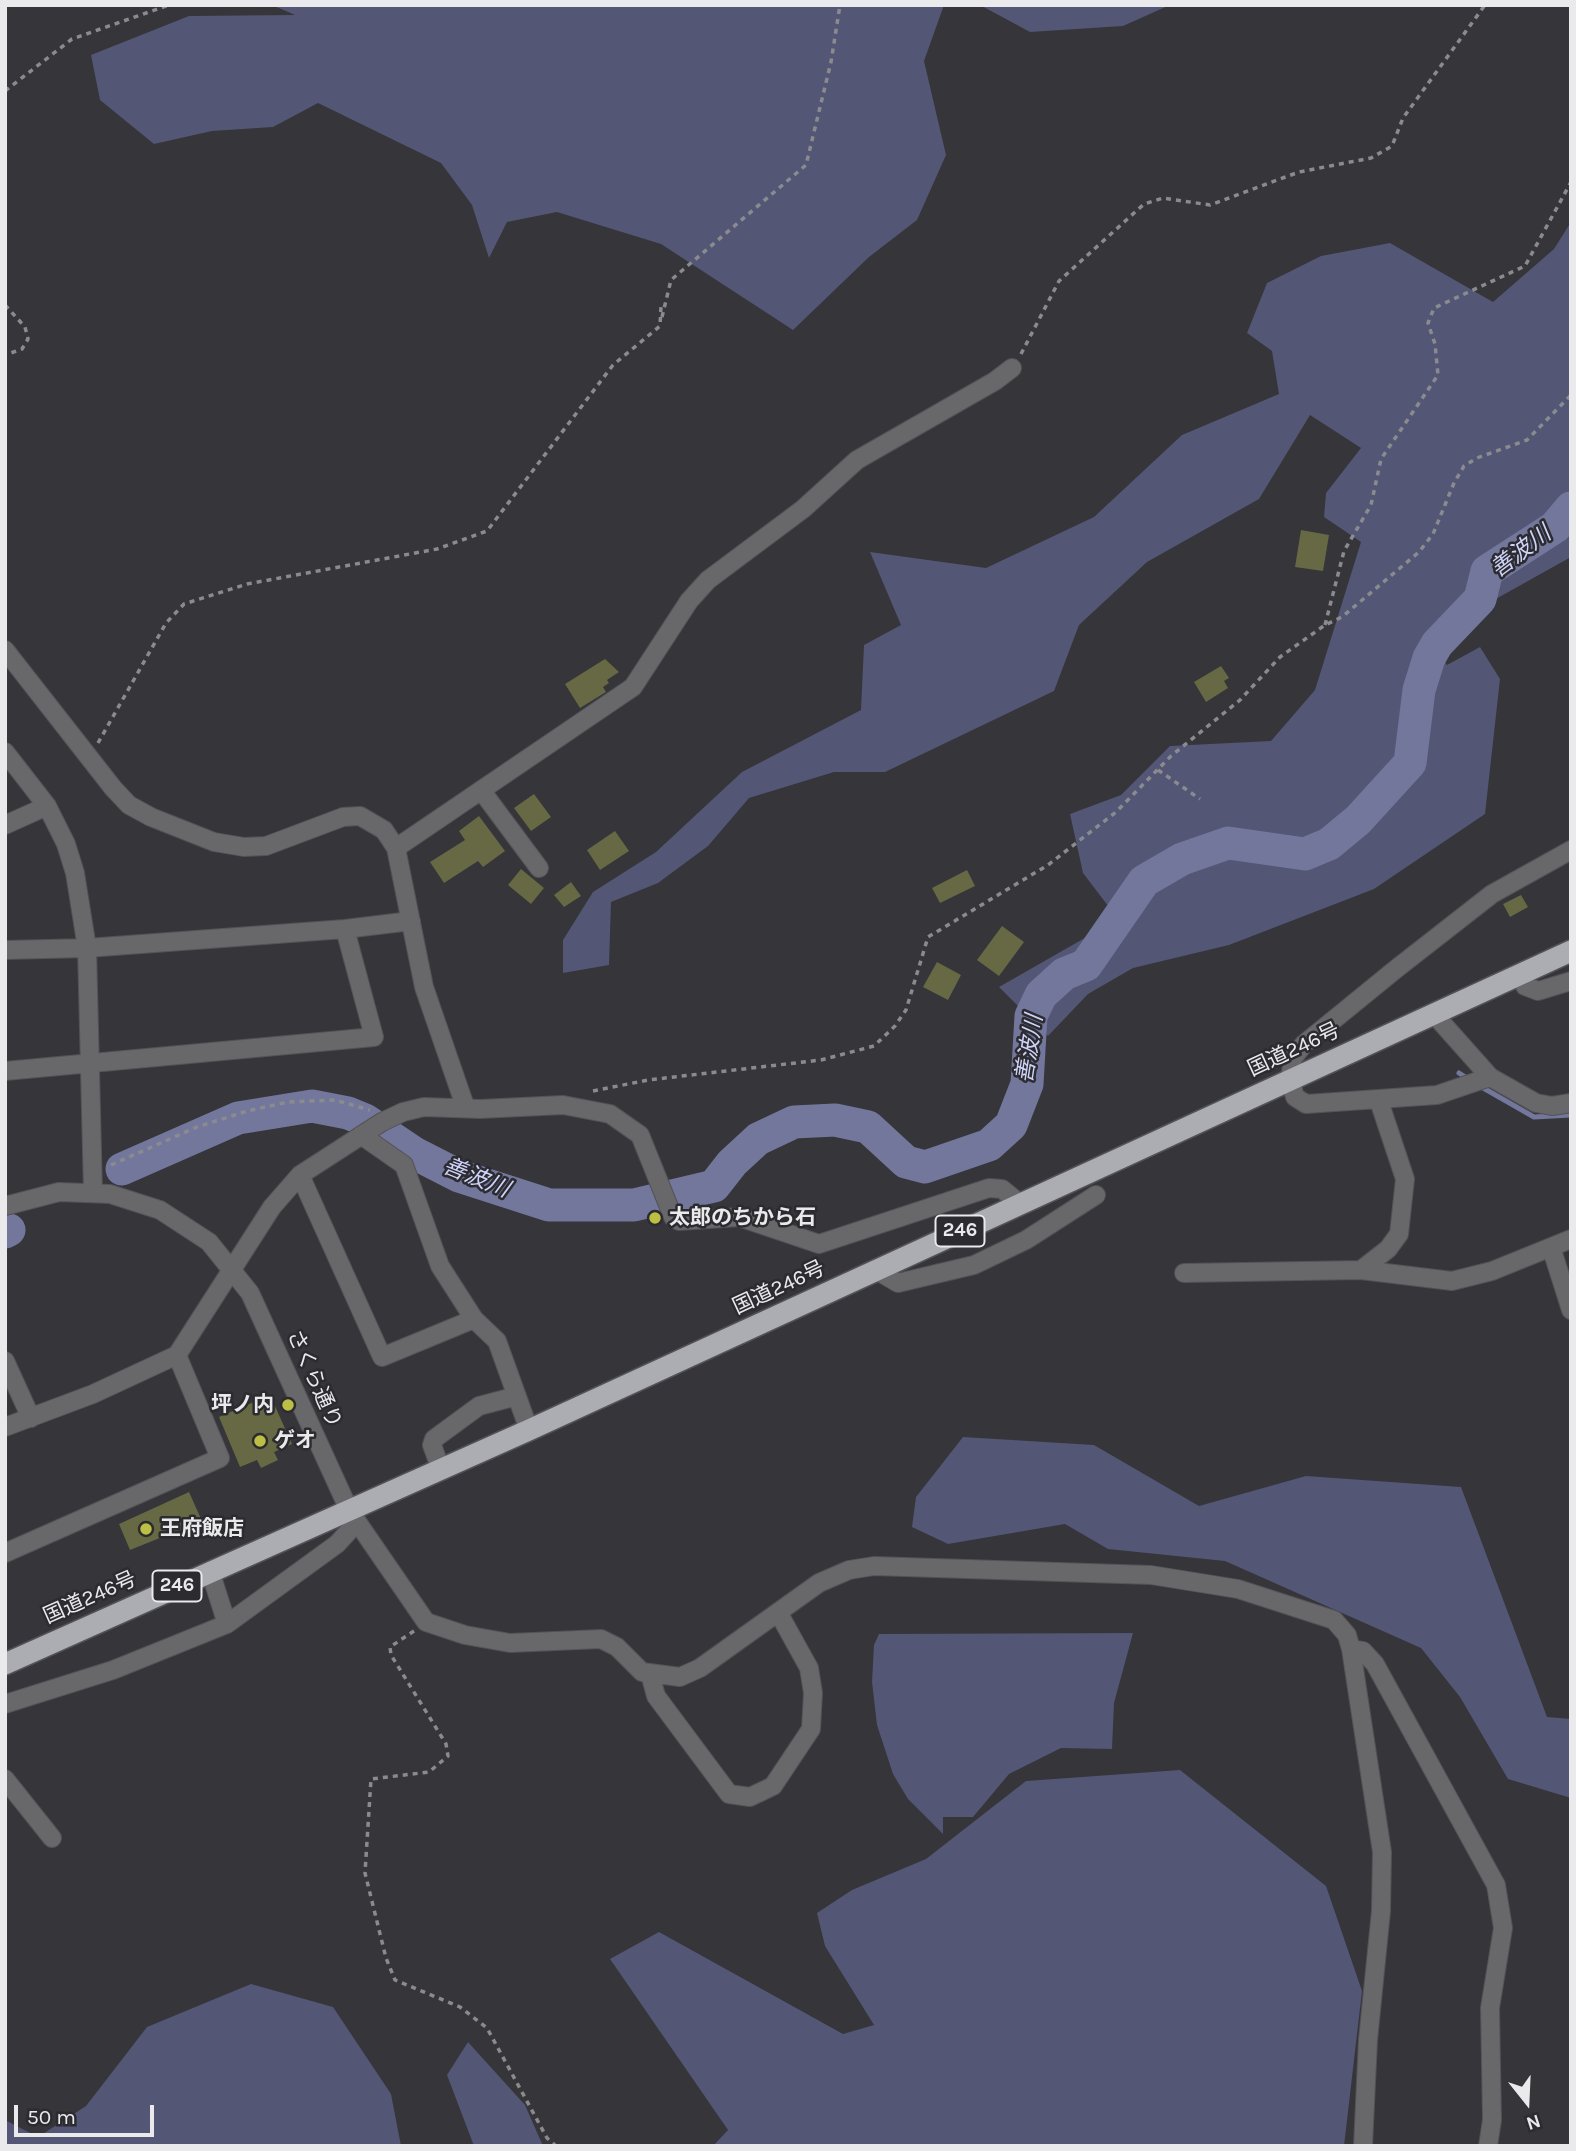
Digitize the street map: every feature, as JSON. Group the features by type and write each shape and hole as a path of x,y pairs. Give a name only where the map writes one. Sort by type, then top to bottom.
{"highway":[{"name":"国道246号","path":"5,1664 210,1571 349,1521 441,1470 1571,951"}],"street":[{"path":"396,848 633,687 689,601 708,580 803,509 858,460 995,381 1012,368"},
{"path":"5,650 129,805 214,842 244,847 266,846 343,817 360,816 384,830 396,848 424,987 465,1106"},
{"path":"5,752 47,806 66,844 75,873 87,948 93,1192"},
{"path":"481,790 539,868"},
{"path":"5,825 47,806"},
{"path":"1490,1077 1437,1095 1306,1104 1295,1097 1290,1079 1293,1058 1304,1044 1385,977 1492,894 1571,850"},
{"path":"5,950 87,948 345,929 411,921"},
{"path":"5,1071 374,1037 345,929"},
{"path":"1521,974 1525,986 1538,991 1571,981"},
{"path":"1433,1013 1490,1077 1536,1103 1552,1106 1571,1103"},
{"path":"1361,1270 1388,1249 1399,1234 1405,1180 1378,1101"},
{"path":"5,1427 93,1394 177,1355 272,1207 300,1175 374,1127 424,1107 465,1106 480,1109 563,1105 610,1114 627,1123 640,1135 667,1202 679,1221 739,1217 819,1244 989,1188 1002,1189 1019,1203"},
{"path":"374,1127 404,1165 440,1266 474,1320 497,1341 529,1430"},
{"path":"300,1175 382,1357 474,1320"},
{"name":"さくら通り","path":"5,1206 59,1192 93,1192 128,1198 176,1218 209,1242 250,1293 349,1521 426,1622"},
{"path":"876,1270 898,1283 974,1265 1026,1240 1096,1195"},
{"path":"1184,1273 1361,1270 1452,1281 1492,1271 1571,1238"},
{"path":"1551,1247 1571,1310"},
{"path":"5,1553 220,1458 177,1355"},
{"path":"5,1361 31,1418"},
{"path":"441,1470 432,1445 434,1439 480,1406 517,1396"},
{"path":"5,1704 113,1670 227,1624 330,1549 349,1521"},
{"path":"426,1622 465,1635 510,1643 601,1639 617,1647 642,1672 680,1677 700,1668 819,1583 849,1570 874,1566 1151,1575 1238,1588 1320,1612 1334,1619 1347,1635 1351,1649 1382,1852 1381,1911 1368,2040 1363,2146"},
{"path":"210,1571 227,1624"},
{"path":"650,1674 656,1696 729,1794 750,1797 762,1792 773,1786 811,1729 813,1693 809,1668 778,1612"},
{"path":"1351,1649 1363,1651 1375,1664 1496,1885 1503,1928 1490,2008 1492,2120 1488,2146"},
{"path":"5,1779 52,1838"}],"path":[{"path":"5,91 72,38 169,5"},
{"path":"90,757 166,623 184,604 247,584 437,549 487,531 613,365 660,326 671,280 806,165 831,62 839,5"},
{"path":"1012,368 1059,281 1144,204 1163,198 1210,205 1299,172 1371,158 1392,146 1403,118 1485,5"},
{"path":"1325,625 1344,551 1371,505 1381,459 1438,375 1435,344 1428,323 1434,308 1525,266 1571,182"},
{"path":"5,306 24,327 28,339 22,349 5,355"},
{"path":"660,326 661,307"},
{"path":"563,1105 576,1094 648,1080 821,1060 874,1046 895,1026 906,1010 928,937 1048,865 1115,812 1171,756 1240,700 1295,646 1325,625 1342,617 1419,552 1433,534 1464,466 1476,458 1527,440 1571,396"},
{"path":"1158,770 1200,799"},
{"path":"108,1166 197,1127 247,1111 288,1102 335,1100 360,1105 374,1127"},
{"path":"426,1622 390,1647 391,1655 446,1744 448,1756 429,1772 371,1779 365,1873 374,1910 395,1980 460,2007 487,2028 547,2138 556,2146"}],"shaded area":[{"path":"272,5 944,5 924,61 946,155 917,220 869,257 793,330 661,244 557,212 507,222 489,258 472,205 441,163 318,103 273,127 212,131 154,144 100,100 91,55 189,16 295,15"},
{"path":"980,5 1170,5 1123,26 1030,32"},
{"path":"1571,222 1571,557 1426,638 1447,665 1480,647 1500,679 1485,814 1374,889 1229,945 1133,968 1088,994 1048,1036 999,987 1118,919 1083,873 1070,814 1121,795 1170,746 1271,741 1315,690 1361,542 1324,517 1326,493 1361,448 1310,415 1259,499 1147,562 1079,625 1054,691 885,772 834,772 749,798 708,846 658,883 611,902 609,965 563,973 563,940 593,892 656,852 742,772 861,710 864,645 901,625 870,552 986,568 1094,517 1182,435 1279,394 1272,351 1247,333 1267,283 1321,256 1390,243 1493,302 1554,249"},
{"path":"963,1437 1094,1445 1199,1506 1306,1476 1461,1487 1547,1717 1571,1719 1571,1798 1508,1779 1460,1697 1421,1648 1225,1561 1108,1549 1065,1524 948,1544 912,1527 916,1497"},
{"path":"1133,1633 1114,1703 1112,1749 1061,1748 1009,1774 973,1817 943,1817 943,1834 908,1799 893,1774 877,1725 872,1682 874,1645 879,1634"},
{"path":"1180,1770 1326,1886 1362,1991 1344,2146 713,2146 728,2130 610,1959 659,1932 843,2034 874,2025 825,1946 817,1913 852,1890 926,1859 1026,1781"},
{"path":"251,1984 333,2007 391,2094 401,2146 5,2146 5,2120 38,2137 86,2106 147,2027"},
{"path":"468,2042 525,2105 543,2146 474,2146 447,2075"}],"building":[{"path":"1301,530 1329,535 1323,571 1295,567"},
{"path":"605,659 619,672 607,680 609,683 603,687 606,692 580,708 565,684"},
{"path":"1221,666 1229,678 1224,681 1228,688 1206,702 1194,682"},
{"path":"534,794 551,817 531,831 514,808"},
{"path":"479,816 505,851 483,867 478,861 444,883 430,862 465,840 459,831"},
{"path":"615,831 629,851 600,870 587,850"},
{"path":"521,869 544,888 531,904 508,885"},
{"path":"967,870 975,886 940,903 932,888"},
{"path":"571,882 581,896 564,907 554,895"},
{"path":"1521,895 1528,907 1510,917 1503,904"},
{"path":"1002,926 1024,942 999,976 977,960"},
{"path":"937,962 961,975 948,1000 923,987"},
{"path":"270,1395 292,1444 274,1452 278,1460 261,1468 257,1460 240,1467 219,1417"},
{"path":"189,1492 202,1521 130,1550 119,1524"}],"waterway":[{"name":"善波川","path":"122,1169 238,1118 312,1106 348,1113 365,1120 414,1153 459,1176 549,1205 634,1205 714,1186 732,1163 758,1139 794,1122 835,1120 868,1127 906,1162 925,1167 989,1145 1011,1125 1027,1084 1031,1016 1041,995 1064,974 1086,965 1144,881 1182,859 1228,843 1305,854 1329,844 1358,820 1410,763 1419,690 1429,658 1437,644 1480,599 1487,571 1555,527 1571,508"},
{"path":"1459,1073 1470,1080"},
{"path":"1478,1085 1534,1117 1571,1115"},
{"name":"善波川","path":"5,1232 9,1230"}],"place":[{"name":"太郎のちから石","path":"655,1218"},
{"name":"坪ノ内","path":"288,1405"},
{"name":"ゲオ","path":"260,1441"},
{"name":"王府飯店","path":"146,1529"}]}
